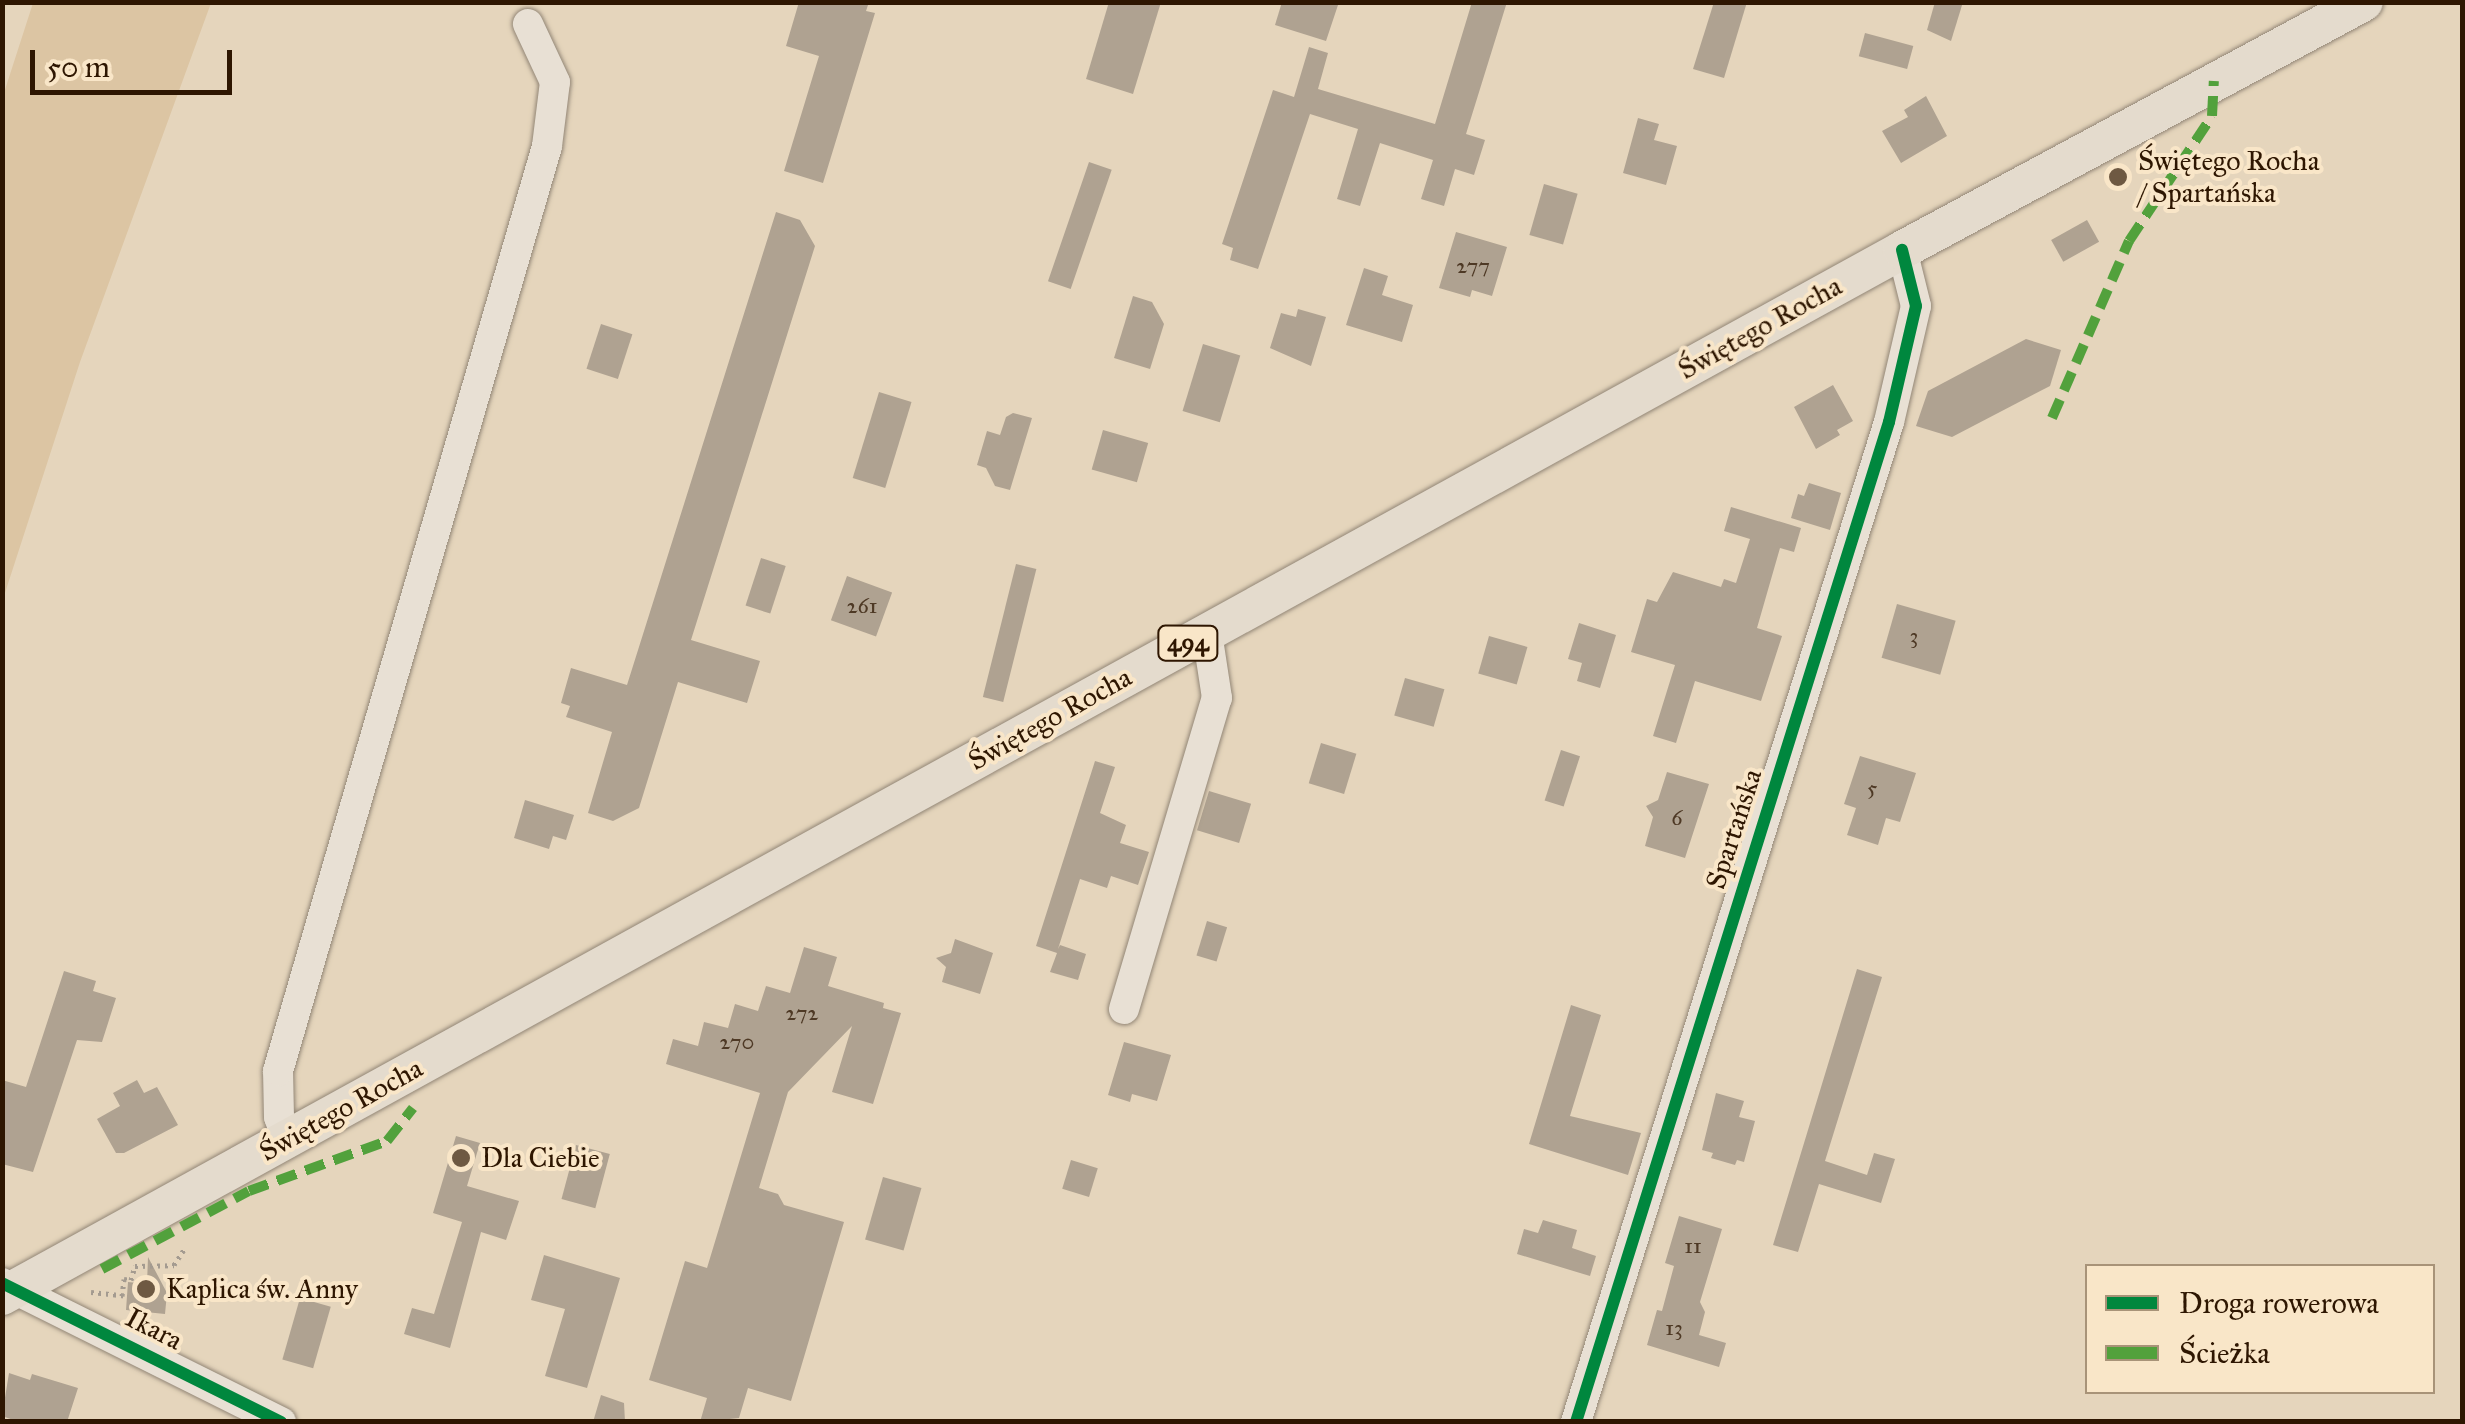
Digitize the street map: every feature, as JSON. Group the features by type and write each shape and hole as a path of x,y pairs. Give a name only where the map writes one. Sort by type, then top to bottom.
{"main road":[{"name":"Świętego Rocha","path":"7,1289 287,1139 1902,250 2364,2"}],"street":[{"path":"287,1139 279,1117 278,1071 547,146 555,82 528,24"},
{"name":"Spartańska","path":"1576,1422 1888,422 1916,306 1902,250"},
{"path":"1124,1008 1217,698 1207,633"},
{"name":"Ikara","path":"7,1289 281,1422"}],"path":[{"path":"91,1292 124,1296 124,1279 131,1280 135,1266 174,1266 185,1248"}],"shaded area":[{"path":"33,3 211,3 80,362 3,599 2,99"}],"building":[{"path":"799,2 869,2 866,11 875,13 823,183 784,171 819,56 786,46"},
{"path":"1109,2 1161,2 1133,94 1086,79"},
{"path":"1282,2 1339,2 1326,41 1275,25"},
{"path":"1472,2 1507,2 1466,134 1485,140 1474,175 1455,169 1444,206 1421,199 1433,160 1380,143 1360,206 1337,199 1358,129 1310,114 1258,269 1230,260 1233,248 1222,244 1273,90 1294,97 1309,47 1328,53 1318,89 1435,124"},
{"path":"1714,2 1747,2 1724,78 1693,69"},
{"path":"1935,2 1963,2 1951,41 1927,30"},
{"path":"1865,33 1913,46 1907,69 1859,56"},
{"path":"1926,96 1947,136 1901,163 1882,131 1908,117 1904,110"},
{"path":"1638,118 1659,124 1654,140 1677,146 1666,185 1623,173"},
{"path":"1089,162 1112,170 1071,289 1048,281"},
{"path":"1544,184 1578,194 1563,245 1529,235"},
{"path":"776,212 800,220 815,246 691,640 760,661 747,703 678,682 639,808 613,821 588,813 612,732 566,717 570,706 561,703 571,668 627,685"},
{"path":"2087,220 2099,242 2063,262 2051,240"},
{"path":"1456,232 1507,247 1492,296 1472,290 1470,297 1439,288"},
{"path":"1364,268 1388,276 1382,295 1413,305 1402,342 1346,325"},
{"path":"1133,296 1152,302 1164,324 1150,369 1114,358"},
{"path":"1298,309 1326,317 1311,366 1270,348 1281,313 1296,317"},
{"path":"601,324 632,334 618,379 586,369"},
{"path":"2026,339 2061,350 2050,386 1952,437 1916,426 1928,391"},
{"path":"1203,344 1240,355 1220,422 1183,411"},
{"path":"1833,385 1853,421 1837,430 1840,435 1816,449 1794,407"},
{"path":"879,392 912,402 885,488 853,478"},
{"path":"1013,413 1032,418 1010,490 995,486 986,468 977,465 987,431 1000,435 1006,417"},
{"path":"1103,430 1148,443 1137,482 1092,469"},
{"path":"1809,483 1841,493 1830,530 1791,518 1798,494 1804,496"},
{"path":"1731,507 1801,528 1794,552 1780,548 1757,628 1782,636 1761,701 1695,681 1676,743 1653,736 1675,665 1631,652 1647,599 1657,602 1673,572 1721,587 1724,579 1736,583 1750,539 1724,531"},
{"path":"761,558 786,566 770,614 746,606"},
{"path":"1016,564 1036,569 1003,702 983,697"},
{"path":"847,576 892,592 876,637 831,620"},
{"path":"1897,604 1956,621 1940,675 1882,658"},
{"path":"1579,623 1616,635 1600,688 1577,681 1582,663 1568,659"},
{"path":"1489,636 1527,647 1517,685 1478,673"},
{"path":"1405,678 1444,689 1434,727 1394,715"},
{"path":"1321,743 1356,754 1344,794 1309,783"},
{"path":"1561,750 1580,756 1564,807 1545,800"},
{"path":"1860,756 1916,773 1900,822 1886,818 1878,845 1847,835 1856,808 1844,804"},
{"path":"1095,761 1115,767 1100,813 1126,825 1120,843 1149,852 1138,885 1111,876 1107,888 1080,879 1058,949 1060,945 1086,954 1078,980 1050,972 1057,953 1036,946"},
{"path":"1667,772 1709,784 1685,858 1645,846 1653,817 1646,806 1658,800"},
{"path":"1209,791 1251,804 1239,843 1197,830"},
{"path":"525,800 574,815 566,840 553,836 549,849 514,838"},
{"path":"1207,921 1227,927 1217,962 1196,955"},
{"path":"955,939 993,953 980,994 942,982 946,967 936,958 951,953"},
{"path":"804,947 837,957 828,986 884,1003 883,1008 901,1013 873,1104 832,1092 852,1026 788,1092 759,1188 778,1194 784,1205 844,1222 791,1401 748,1388 739,1418 700,1422 707,1398 649,1380 685,1261 707,1268 760,1093 666,1064 673,1039 698,1046 704,1022 728,1028 735,1004 758,1011 766,986 790,993"},
{"path":"1857,969 1882,977 1825,1161 1867,1175 1874,1153 1895,1159 1881,1203 1819,1184 1798,1252 1773,1245"},
{"path":"64,971 96,981 93,991 116,998 102,1042 77,1040 33,1172 2,1164 2,1080 26,1087"},
{"path":"1571,1005 1601,1015 1570,1116 1641,1133 1628,1175 1529,1144"},
{"path":"1124,1042 1171,1055 1157,1101 1132,1094 1130,1102 1108,1095"},
{"path":"137,1080 144,1093 157,1087 178,1125 124,1153 116,1153 97,1119 120,1106 113,1093"},
{"path":"1716,1093 1744,1101 1739,1117 1755,1121 1744,1162 1737,1160 1735,1165 1711,1158 1713,1153 1702,1150"},
{"path":"456,1136 480,1143 467,1186 519,1201 506,1240 481,1232 450,1348 404,1334 412,1308 434,1314 462,1222 433,1213"},
{"path":"576,1145 610,1154 595,1208 562,1199"},
{"path":"1071,1160 1098,1168 1089,1197 1062,1189"},
{"path":"883,1177 921,1188 904,1251 865,1239"},
{"path":"1679,1216 1722,1229 1700,1302 1705,1312 1699,1335 1726,1343 1719,1367 1647,1345 1657,1310 1662,1311 1674,1266 1665,1263"},
{"path":"1543,1220 1577,1230 1572,1248 1596,1256 1590,1276 1517,1254 1524,1229 1538,1233"},
{"path":"544,1255 620,1278 587,1388 545,1376 565,1309 531,1300"},
{"name":"Kaplica św. Anny","path":"148,1257 167,1293 165,1314 126,1310 128,1282 147,1284"},
{"path":"300,1298 331,1307 313,1368 282,1360"},
{"path":"9,1373 30,1380 32,1374 78,1388 67,1422 19,1422 2,1416"},
{"path":"601,1395 624,1403 625,1422 593,1422"}],"marked path":[{"path":"2052,418 2129,241 2212,116 2214,81"},
{"path":"102,1269 249,1191 387,1141 413,1108"}],"cycle path":[{"path":"1576,1422 1889,422 1916,306 1902,250"},
{"path":"2,1283 281,1422"}],"place":[{"name":"Świętego Rocha / Spartańska","path":"2118,177"},
{"name":"Dla Ciebie","path":"461,1158"},
{"name":"Kaplica św. Anny","path":"146,1289"}]}
